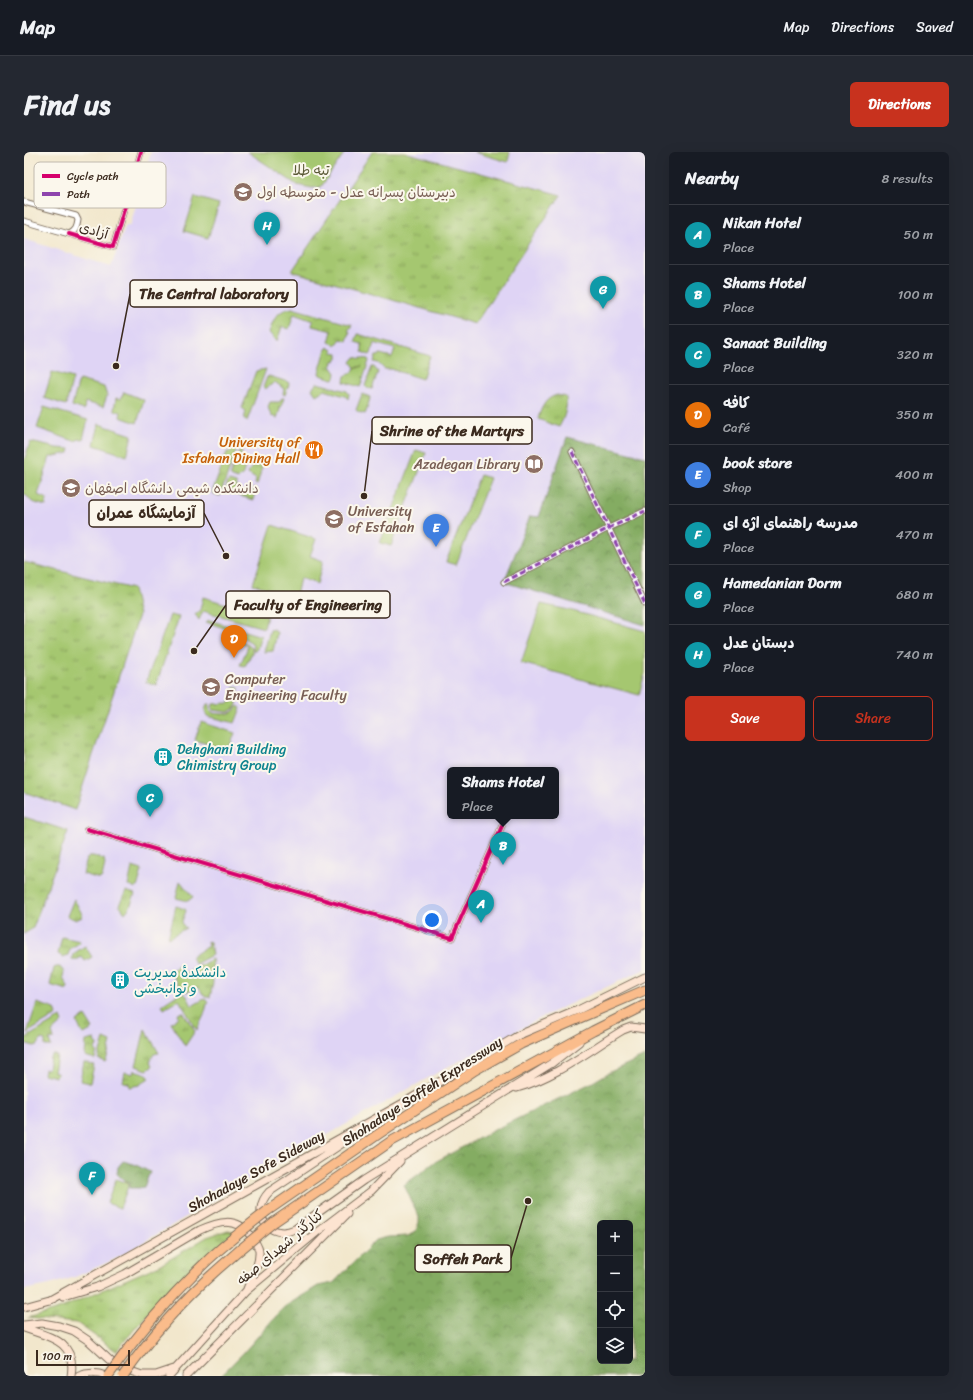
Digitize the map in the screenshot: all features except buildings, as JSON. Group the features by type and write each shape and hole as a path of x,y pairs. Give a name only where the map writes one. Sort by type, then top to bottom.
{"highway":[{"name":"Shohadaye Soffeh Expressway","path":"107,1376 132,1342 186,1282 208,1260 267,1211 475,1070 521,1044 645,990"},
{"name":"Shohadaye Soffeh Expressway","path":"123,1376 141,1350 179,1308 217,1270 274,1222 390,1142 594,1031 645,1005"}],"main road":[{"name":"Shohadaye Sofe Sideway","path":"50,1300 405,1102 519,1035 578,1010 645,977"},
{"path":"509,1090 529,1084 558,1071 623,1030 631,1027 645,1029"},
{"path":"405,1102 269,1192 262,1201 261,1212 265,1223 269,1227 279,1232 295,1229 364,1180 552,1064 594,1031"},
{"name":"کنارگذر شهدای صفه","path":"169,1376 246,1291 317,1232 371,1191 409,1152"},
{"path":"186,1376 325,1235 371,1191"},
{"path":"24,1307 97,1287 142,1265 200,1230 213,1224 227,1222 240,1225 248,1232 256,1242 259,1250 255,1270 246,1291"},
{"path":"24,1325 42,1323 74,1331 89,1341 116,1366 142,1375 156,1375 175,1369"},
{"path":"24,1328 64,1344 69,1354 72,1367 71,1376"},
{"path":"79,1376 86,1373 93,1373 107,1376"}],"street":[{"name":"آزادی","path":"138,162 141,152"},
{"name":"آزادی","path":"24,202 34,205"},
{"name":"آزادی","path":"46,208 76,216 78,220 77,228 74,232 69,234"},
{"name":"آزادی","path":"24,221 113,247 124,208"},
{"path":"572,452 645,604"},
{"path":"504,582 608,528 645,511"},
{"path":"87,829 452,938 502,826"}],"shaded area":[{"name":"University of Esfahan","path":"151,152 645,152 645,969 546,1015 484,1049 449,1066 253,1177 115,1259 75,1277 49,1285 24,1290 24,239 111,267 126,225 130,226 135,208 166,208 166,162 148,162"}],"green space":[{"name":"تبه طلا","path":"248,152 345,152 321,187 312,188 297,185"},
{"path":"372,152 404,152 561,195 475,324 292,271"},
{"path":"474,152 510,152 508,162"},
{"path":"195,197 219,204 208,238 184,231"},
{"path":"292,308 352,325 348,331 350,332 347,341 341,339 336,345 329,342 332,331 312,326 313,321 294,314 289,329 282,327 277,341 269,333 272,324 279,313"},
{"path":"358,334 430,356 422,379 391,369 384,369 378,363 374,362 376,356 379,356 380,354 392,357 395,349 374,343 371,354 369,355 362,352 362,344 355,342"},
{"path":"328,347 333,350 332,352 338,353 338,359 332,362 333,364 331,366 336,373 335,378 333,379 320,375 319,373 326,349"},
{"path":"355,357 368,359 369,361 360,387 344,382 345,376 353,372 354,369 362,366 355,368 351,362"},
{"path":"372,367 374,367 378,372 372,389 365,386"},
{"path":"266,369 247,421 244,419 246,411 242,408 256,371"},
{"path":"52,372 73,378 66,405 44,398"},
{"path":"269,376 288,382 289,384 285,395 283,394 284,389 275,382 265,389 263,387 267,377"},
{"path":"79,380 104,387 107,396 103,407 85,402 84,410 72,406"},
{"path":"317,383 347,391 349,394 348,399 345,396 324,390 316,395 312,389"},
{"path":"124,392 144,400 137,423 120,417 121,412 114,410 116,398 121,399"},
{"path":"362,394 369,396 370,398 365,414 356,410"},
{"path":"557,395 566,397 565,412 559,427 538,419 544,404 549,398"},
{"path":"282,398 284,398 277,418 271,416 268,407 270,402 280,402"},
{"path":"44,407 88,420 83,439 74,441 37,428"},
{"path":"99,424 132,435 127,456 94,445"},
{"path":"567,437 645,457 645,625 504,582 530,516 539,517"},
{"path":"30,442 57,448 70,449 69,453 50,457 38,495 47,499 46,506 32,502 27,496 24,495 24,461"},
{"path":"235,445 238,445 220,496 212,493 227,452 231,452"},
{"path":"240,448 242,451 239,462 245,466 243,474 238,479 230,475"},
{"path":"416,450 426,453 391,546 380,543"},
{"path":"258,462 263,464 257,485 255,484 256,479 248,474 250,469"},
{"path":"480,475 490,478 456,565 446,562"},
{"path":"229,481 236,483 239,492 252,492 254,488 256,489 253,500 225,491"},
{"path":"272,525 316,539 310,556 323,561 317,584 300,578 296,596 253,584"},
{"path":"24,562 133,589 139,615 75,810 24,792"},
{"path":"203,597 267,616 264,628 203,611 199,620 195,614 200,610"},
{"path":"541,604 569,610 645,631 645,673 639,695 521,663"},
{"path":"170,615 179,617 156,685 146,682"},
{"path":"209,620 261,636 257,649 254,652 252,643 233,631 206,622"},
{"path":"274,629 277,633 273,651 264,652 270,630"},
{"path":"232,633 252,648 252,653 245,666 240,665 247,646 230,636"},
{"path":"234,687 239,688 235,708 228,712 212,710 213,704 231,702"},
{"path":"207,704 210,704 209,709 213,713 220,714 230,713 238,706 241,708 235,723 207,716 205,711"},
{"path":"201,722 235,733 228,751 195,740"},
{"path":"24,817 68,831 33,928 24,934"},
{"path":"89,856 104,859 105,864 102,877 100,879 83,874 87,858"},
{"path":"132,867 142,870 137,888 128,886"},
{"path":"180,881 193,897 188,901 176,898"},
{"path":"126,891 135,894 130,907 125,913 119,905"},
{"path":"74,899 82,914 82,917 76,920 67,916"},
{"path":"176,906 185,909 186,911 182,921 186,928 168,938"},
{"path":"62,937 80,941 70,949 68,955 63,957 58,954"},
{"path":"208,941 210,942 212,955 195,964 191,957 208,946"},
{"path":"85,946 92,957 85,961 82,957 76,960 72,959 73,954"},
{"path":"212,959 213,983 210,997 205,997 198,987 188,992 181,990 170,971 180,965 185,974"},
{"path":"60,967 64,972 63,977 68,987 67,990 50,985 54,968"},
{"path":"181,992 187,996 192,1006 204,999 208,1001 204,1015 197,1030 179,1000 164,1009 162,1005"},
{"path":"37,1003 55,1009 57,1015 27,1033"},
{"path":"183,1012 195,1031 185,1046 171,1023 179,1017 178,1014"},
{"path":"85,1016 93,1029 84,1034 82,1033 77,1022"},
{"path":"61,1017 63,1022 52,1032 54,1039 49,1040 51,1046 45,1046 45,1040 41,1039 38,1045 34,1046 24,1043 24,1039"},
{"path":"145,1029 159,1053 155,1054 151,1058 150,1062 152,1067 147,1070 136,1066"},
{"path":"95,1039 97,1046 95,1051 97,1051 95,1059 85,1056 86,1041"},
{"path":"104,1039 111,1042 105,1062 98,1059"},
{"path":"53,1054 57,1056 54,1072 58,1074 56,1077 44,1074 45,1069 48,1069 50,1057"},
{"path":"645,1056 645,1376 220,1376 244,1352 284,1307 318,1286 333,1283 376,1240 388,1237 408,1236 416,1231 419,1217 404,1185 435,1162 498,1128 591,1083 610,1072"},
{"path":"84,1062 94,1065 90,1083 80,1080"},
{"path":"134,1070 147,1074 149,1078 139,1085 129,1087 129,1083 123,1082 125,1072 133,1074"},
{"path":"123,1161 134,1164 150,1172 144,1187 129,1188 130,1183 125,1181 117,1174 118,1167"},
{"path":"116,1179 129,1184 120,1208 107,1203"},
{"path":"228,1230 235,1232 162,1297 116,1351 77,1323 28,1318 59,1309 162,1264 207,1237"}],"marked path":[{"path":"572,452 645,604"},
{"path":"504,582 645,511"}],"cycle path":[{"path":"138,162 141,152"},
{"path":"69,234 113,247 124,208"},
{"path":"87,829 452,938 502,826"}],"place":[{"name":"دبیرستان پسرانه عدل - متوسطه اول","path":"243,192"},
{"name":"دبستان عدل","path":"267,245"},
{"name":"Hamedanian Dorm","path":"603,309"},
{"name":"The Central laboratory","path":"116,366"},
{"name":"University of Isfahan Dining Hall","path":"314,450"},
{"name":"Azadegan Library","path":"534,464"},
{"name":"دانشکده شیمی دانشگاه اصفهان","path":"71,488"},
{"name":"Shrine of the Martyrs","path":"364,496"},
{"name":"University of Esfahan","path":"334,519"},
{"name":"book store","path":"436,547"},
{"name":"آزمایشگاه عمران","path":"226,556"},
{"name":"Faculty of Engineering","path":"194,651"},
{"name":"کافه","path":"234,658"},
{"name":"Computer Engineering Faculty","path":"211,687"},
{"name":"Dehghani Building Chimistry Group","path":"163,757"},
{"name":"Sanaat Building","path":"150,817"},
{"name":"Shams Hotel","path":"503,865"},
{"name":"Nikan Hotel","path":"481,923"},
{"name":"دانشکدهٔ مدیریت و توانبخشی","path":"120,980"},
{"name":"مدرسه راهنمای اژه ای","path":"92,1195"},
{"name":"Soffeh Park","path":"528,1201"}]}
